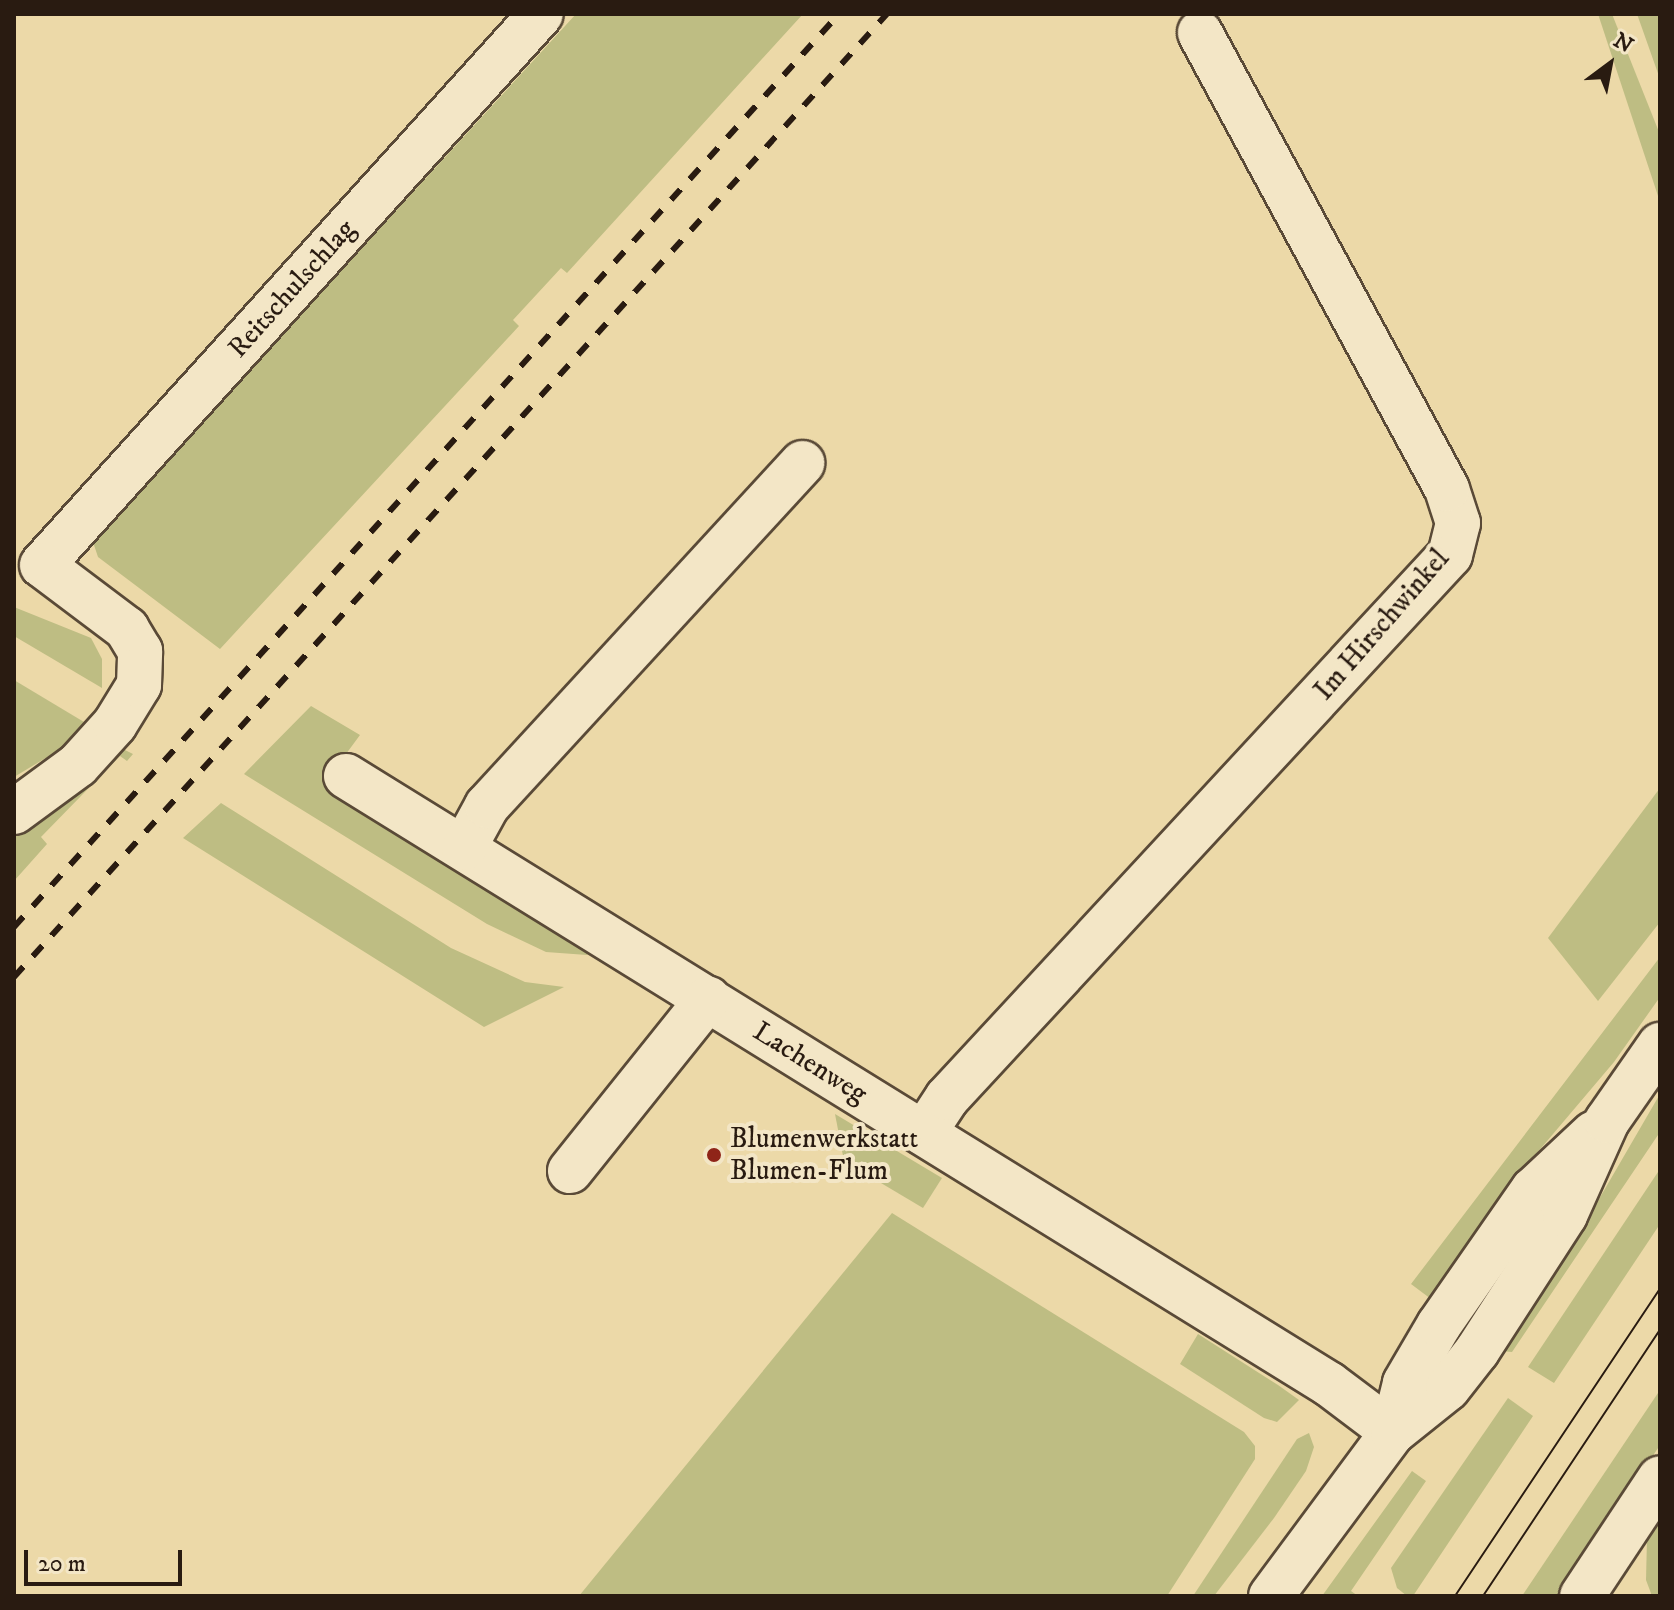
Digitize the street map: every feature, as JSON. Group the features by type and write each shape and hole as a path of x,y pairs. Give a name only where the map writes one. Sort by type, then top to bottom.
{"street":[{"name":"Reitschulschlag","path":"28,568 541,14"},
{"name":"Im Hirschwinkel","path":"924,1133 947,1098 1450,555 1458,523 1447,489 1200,33"},
{"path":"464,848 487,806 802,463"},
{"path":"14,812 78,765 115,724 139,685 140,651 127,629 28,568"},
{"name":"Lachenweg","path":"346,776 1329,1384 1393,1432"},
{"path":"570,1171 708,999"},
{"path":"1271,1596 1393,1432 1405,1383 1439,1325 1533,1190 1607,1121 1660,1045"},
{"path":"1582,1596 1660,1478"}],"shaded area":[{"path":"576,14 803,14 567,273 561,268 513,320 519,326 220,649 98,557 93,542"},
{"path":"1598,14 1612,14 1659,132 1660,202"},
{"path":"1637,14 1660,14 1660,79"},
{"path":"14,607 91,638 102,659 102,688 14,636"},
{"path":"14,680 84,722 59,750 14,777"},
{"path":"311,706 360,735 346,754 590,951 587,955 546,952 487,924 244,774"},
{"path":"121,748 133,754 127,761 120,756 41,837 47,844 14,881 14,833"},
{"path":"1660,788 1660,922 1598,1001 1548,938"},
{"path":"221,803 451,948 525,982 564,987 484,1027 183,838"},
{"path":"1660,957 1660,997 1614,1062 1514,1180 1431,1299 1411,1284"},
{"path":"1660,1094 1660,1132 1512,1352 1501,1351 1577,1237"},
{"path":"835,1114 942,1178 923,1208 844,1161"},
{"path":"1660,1169 1660,1224 1554,1383 1528,1367"},
{"path":"892,1213 1244,1432 1255,1446 1255,1459 1167,1596 579,1596"},
{"path":"1198,1334 1299,1400 1277,1422 1264,1418 1180,1364"},
{"path":"1660,1390 1660,1445 1560,1596 1522,1596"},
{"path":"1508,1398 1533,1416 1413,1596 1407,1596 1397,1588 1391,1568"},
{"path":"1309,1433 1314,1447 1306,1471 1274,1518 1214,1596 1193,1596 1297,1439"},
{"path":"1412,1471 1426,1481 1351,1591 1358,1596 1322,1596"},
{"path":"1660,1518 1660,1596 1652,1596 1646,1580 1647,1538"}],"tram line":[{"path":"1455,1596 1660,1289"},
{"path":"1483,1596 1660,1330"}],"railway":[{"path":"14,927 839,14"},
{"path":"14,977 887,14"}],"place":[{"name":"Blumenwerkstatt Blumen-Flum","path":"714,1155"}]}
